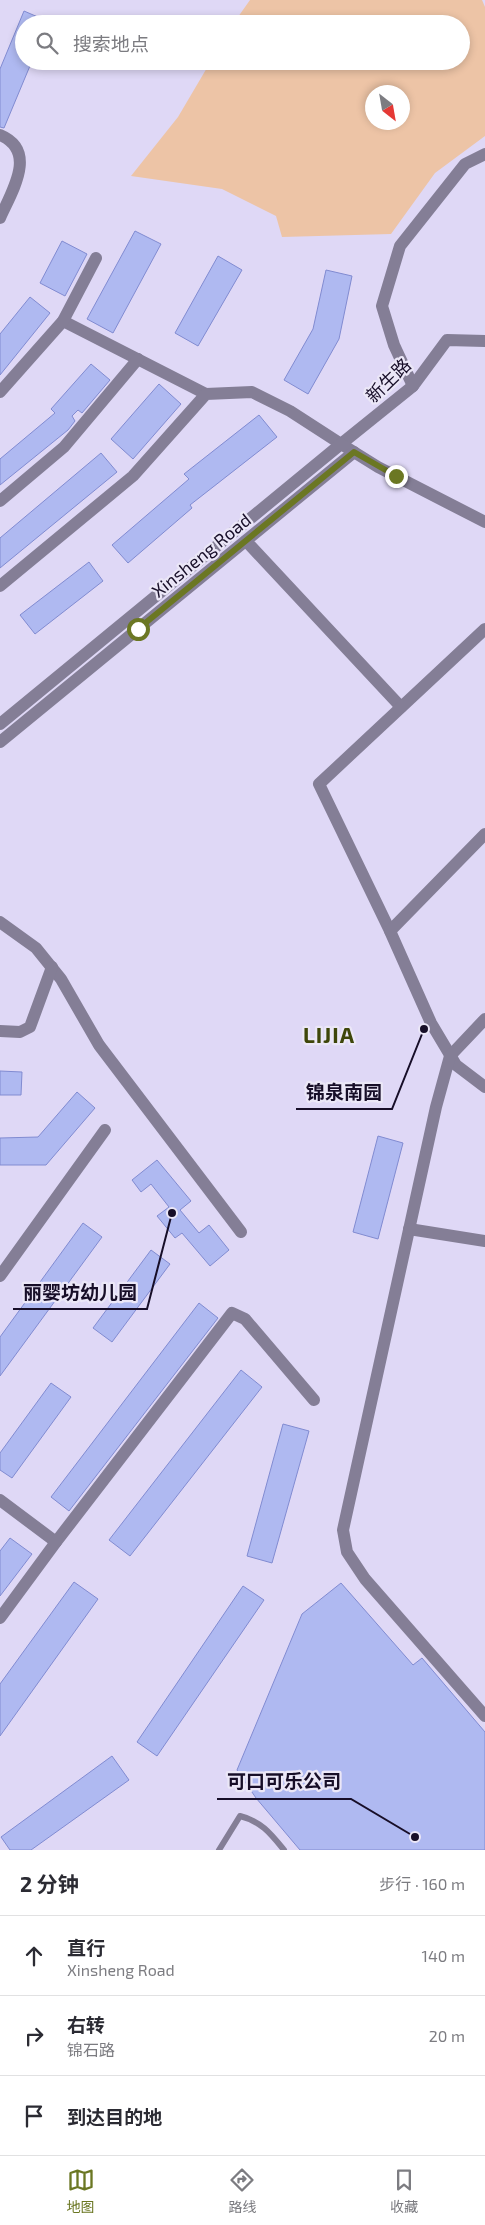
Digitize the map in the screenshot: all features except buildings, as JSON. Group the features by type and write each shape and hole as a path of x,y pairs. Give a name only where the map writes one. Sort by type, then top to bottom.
{"street":[{"path":"0,135 11,140 20,154 19,175 0,218"},
{"path":"413,386 394,345 382,306 400,246 465,164 485,154"},
{"path":"0,392 62,321 96,258"},
{"path":"62,321 206,394 252,392 290,411 354,452 485,522"},
{"name":"新生路","path":"341,444 413,386 447,340 485,342"},
{"path":"0,501 64,447 138,359"},
{"path":"0,586 133,476 206,394"},
{"name":"Xinsheng Road","path":"0,724 341,444"},
{"name":"Xinsheng Road","path":"0,742 354,452"},
{"path":"246,541 401,707"},
{"path":"485,629 319,784 390,931 431,1023 456,1065 485,1087"},
{"path":"390,931 485,834"},
{"path":"0,922 36,948 61,979 99,1046 241,1232"},
{"path":"0,1031 20,1032 30,1027 52,968"},
{"path":"485,1020 450,1056 409,1229 343,1530 347,1552 365,1579 485,1716"},
{"path":"0,1276 105,1130"},
{"path":"409,1229 485,1241"},
{"path":"0,1618 232,1313 245,1319 314,1400"},
{"path":"0,1500 56,1542"}],"lane":[{"path":"219,1850 240,1816 252,1818 262,1824 284,1850"}],"shaded area":[{"path":"250,0 482,0 485,7 485,136 435,173 391,234 282,237 276,216 222,189 131,176 178,117 206,70 470,70 470,15 239,15"}],"place":[{"name":"锦泉南园","path":"424,1029"},
{"name":"丽婴坊幼儿园","path":"172,1213"},
{"name":"可口可乐公司","path":"415,1837"}],"district":[{"name":"LIJIA","path":"329,1034"}],"route":[{"path":"138,629 354,452 396,476"}]}
